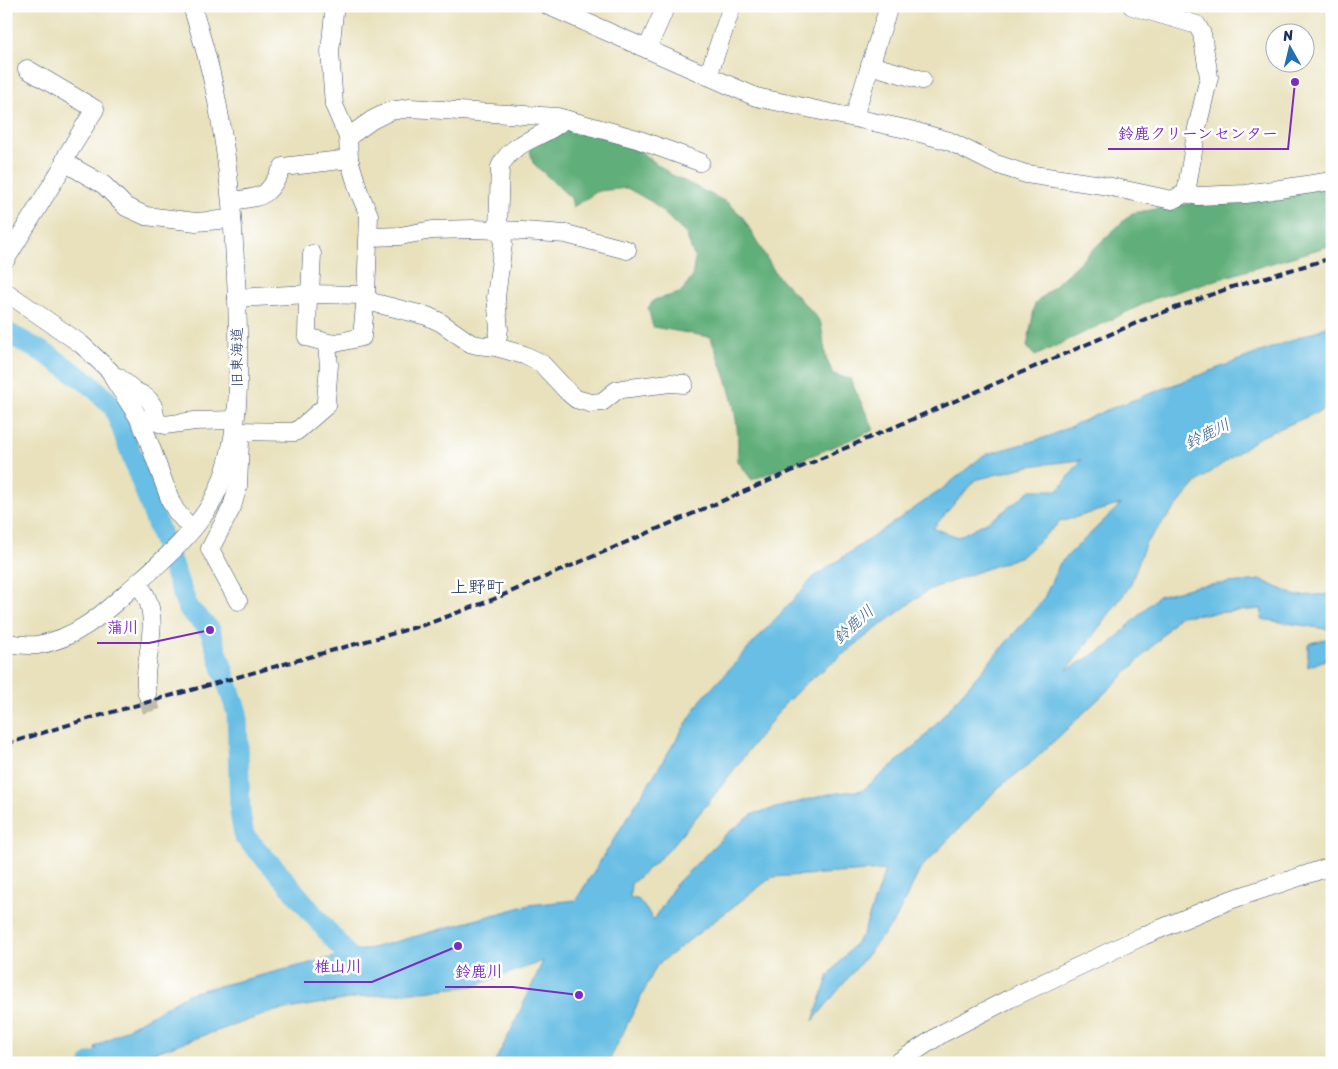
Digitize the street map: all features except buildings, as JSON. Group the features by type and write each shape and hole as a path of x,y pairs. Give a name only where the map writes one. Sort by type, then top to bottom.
{"street":[{"name":"旧東海道","path":"6,643 36,645 61,639 86,627 144,578 190,532 212,502 224,473 238,425 236,298 232,210 218,106 209,65 192,6"},
{"path":"6,292 81,344 110,371 149,400 153,406 156,420 159,423 165,425 195,421 295,432 327,405 329,365 327,345 362,337 370,237 369,215 359,192 349,159 348,137 334,105 330,52 333,6"},
{"path":"549,6 756,97 854,117 950,141 993,163 1026,174 1102,186 1172,200 1186,193 1198,196 1246,194 1332,181"},
{"path":"647,49 666,6"},
{"path":"708,76 732,6"},
{"path":"854,117 888,6"},
{"path":"1132,6 1197,25 1202,34 1209,77 1197,128 1186,193"},
{"path":"870,65 922,80"},
{"path":"6,259 95,109 27,69"},
{"path":"348,137 372,120 390,111 410,108 557,117 637,139 700,162"},
{"path":"496,347 499,328 496,297 503,244 502,234 498,230 500,167 503,160 510,153 531,138 564,119"},
{"path":"64,162 104,185 126,207 146,216 196,222 232,210 269,192 283,167 349,159"},
{"path":"370,237 400,236 432,230 498,230 566,234 627,250"},
{"path":"312,254 307,337 332,344"},
{"path":"236,298 309,294 366,295"},
{"path":"366,295 371,302 413,312 440,322 477,345 496,347 524,355 541,363 576,399 590,403 602,402 617,390 670,383 684,384"},
{"path":"110,371 133,408 146,434 171,502 190,532"},
{"path":"238,425 240,462 236,493 232,507 210,549 238,600"},
{"path":"144,578 151,620 146,678 147,694"},
{"path":"897,1063 943,1033 1009,999 1143,936 1230,900 1332,866"},
{"path":"918,1063 942,1042 943,1033"}],"green space":[{"path":"564,128 600,131 635,148 672,175 728,203 742,216 776,274 816,316 821,324 826,358 833,374 850,379 874,430 752,480 737,460 738,444 735,413 727,381 710,337 653,327 648,308 654,300 680,293 692,278 695,259 686,234 652,202 627,188 598,191 573,207 571,198 533,163 527,136"},
{"path":"1332,181 1332,245 1156,298 1035,356 1027,347 1035,304 1132,213"}],"water":[{"path":"1332,325 1332,406 1258,438 1196,483 1145,544 1130,586 1067,670 1108,646 1158,596 1197,586 1261,580 1297,596 1332,594 1332,630 1261,619 1262,609 1179,616 1130,669 1030,764 998,788 921,868 894,922 813,1021 829,975 863,934 885,870 772,877 657,965 608,1063 494,1063 512,1029 543,961 474,986 361,997 275,1011 124,1063 101,1063 95,1047 190,993 391,943 529,905 576,900 701,700 814,577 941,490 984,455 1047,437 1107,410","holes":["1081,460 1059,490 1031,490 996,517 958,537 933,528 975,480 1029,466","1121,504 1060,563 1043,600 920,742 863,790 829,794 753,814 725,835 675,885 654,920 639,900 630,897 631,884 668,851 708,803 783,706 805,684 928,590 1022,556 1060,522"]},
{"path":"1332,637 1332,657 1308,667 1308,644"}],"waterway":[{"path":"6,332 48,355 90,384 114,407 188,608 210,630 237,713 240,812 244,836 278,872 364,975"},
{"path":"91,1063 128,1051"}],"tunnel":[{"path":"147,694 152,713"}],"railway":[{"path":"6,744 91,718 427,624 494,599 1148,318 1232,287 1332,258"}],"place":[{"name":"鈴鹿クリーンセンター","path":"1295,82"},
{"name":"蒲川","path":"210,630"},
{"name":"椎山川","path":"458,946"},
{"name":"鈴鹿川","path":"579,995"}],"district":[{"name":"上野町","path":"477,587"}]}
